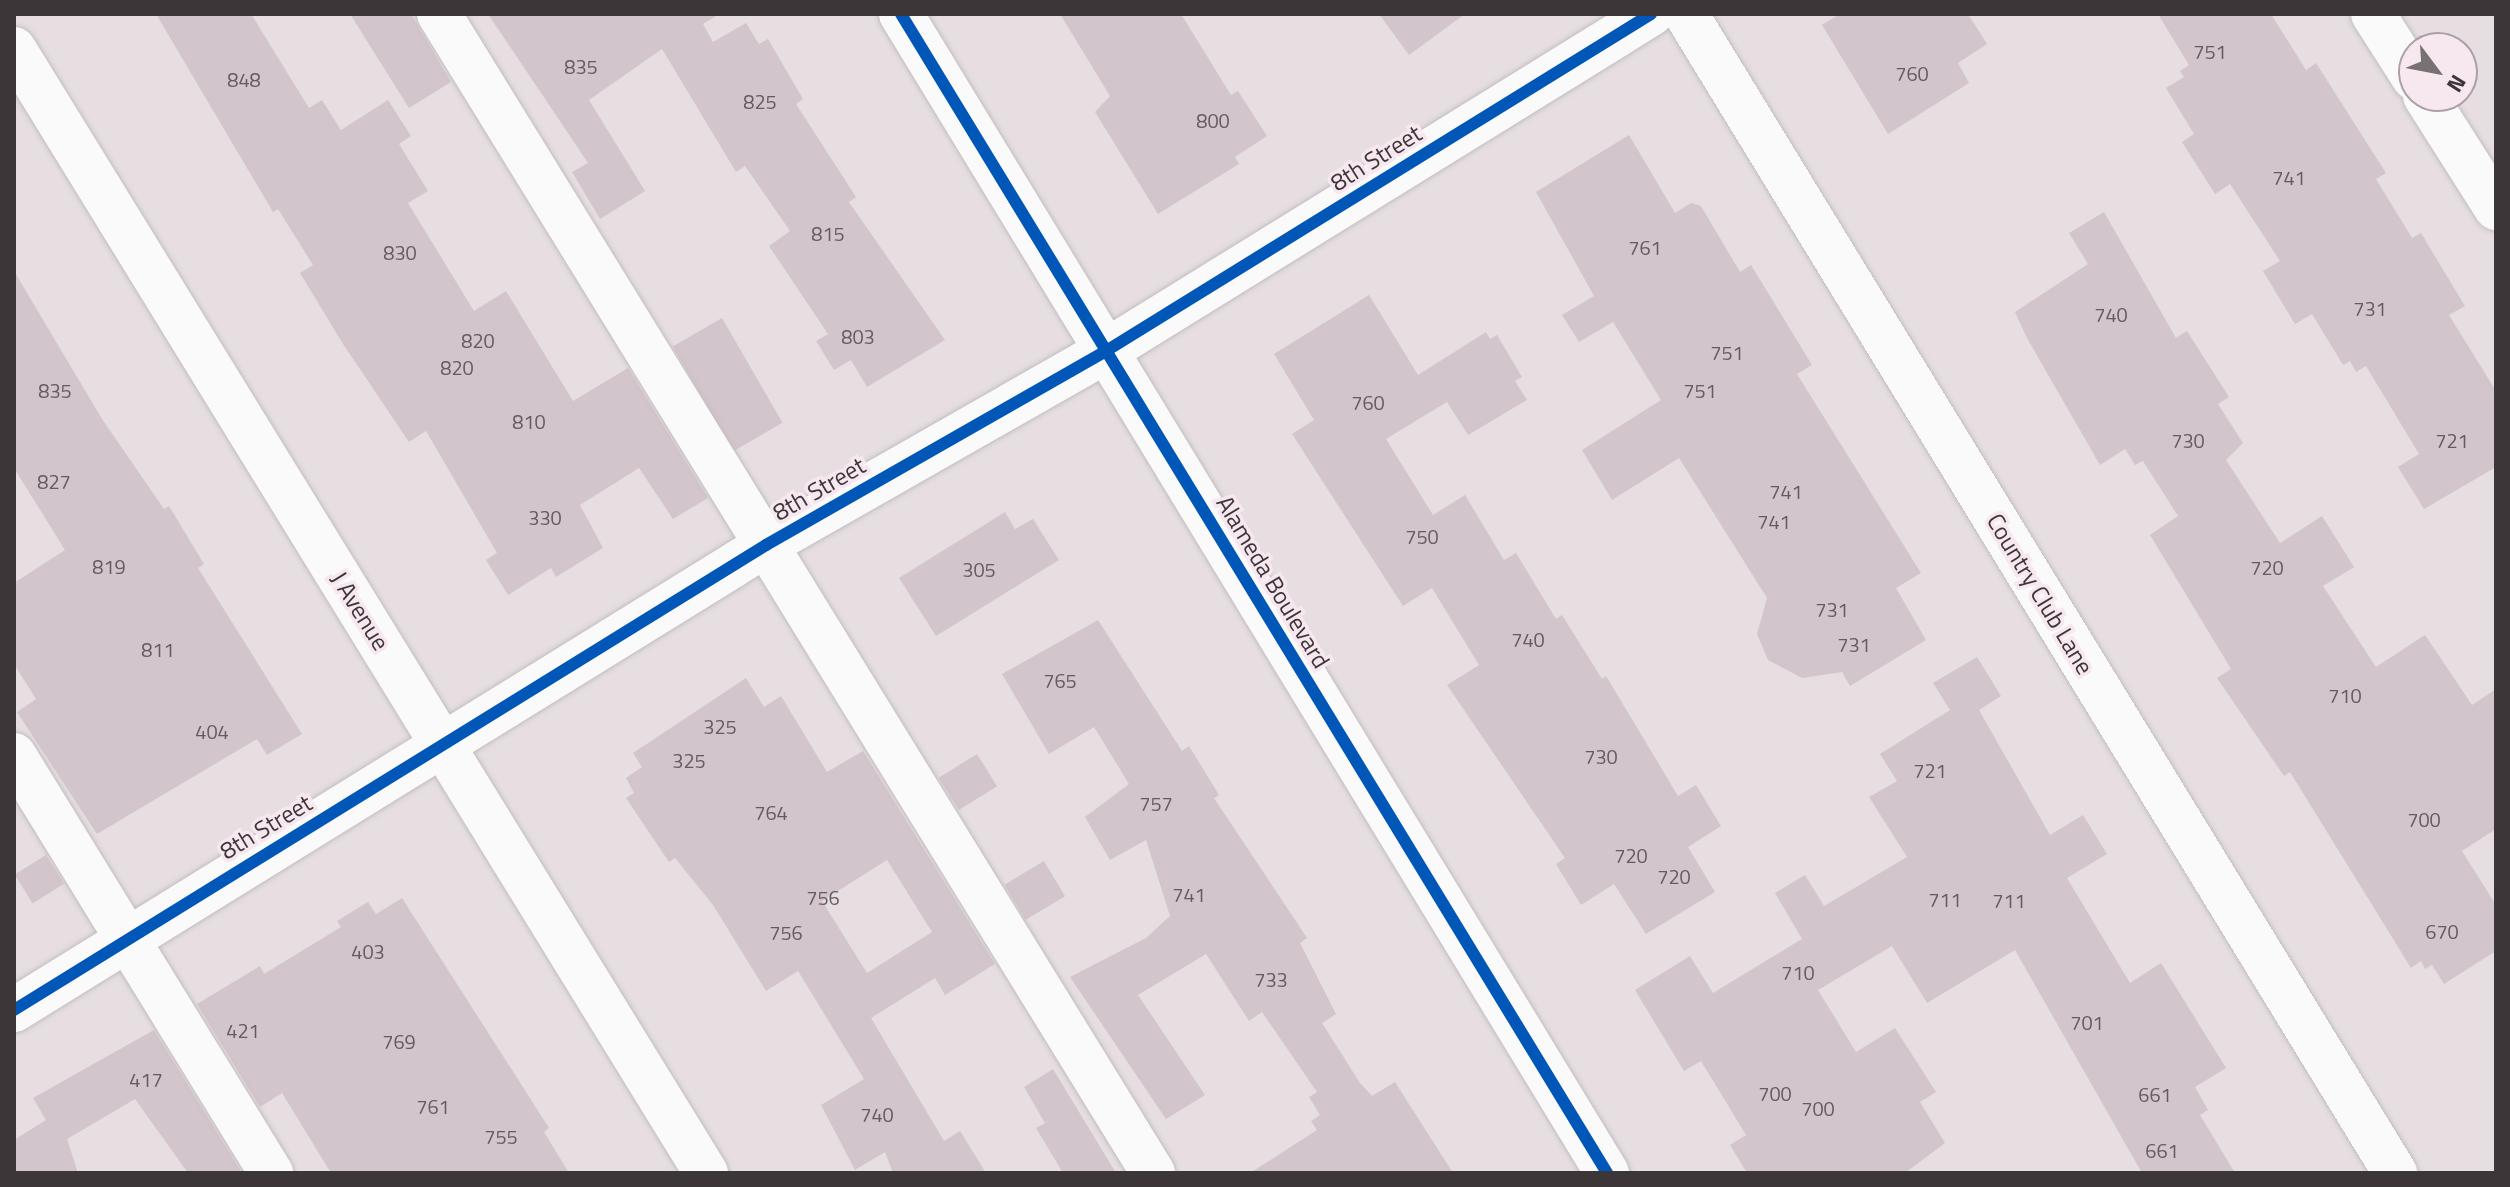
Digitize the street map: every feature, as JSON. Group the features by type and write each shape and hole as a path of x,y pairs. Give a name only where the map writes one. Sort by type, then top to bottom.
{"street":[{"path":"439,14 1153,1173"},
{"name":"Alameda Boulevard","path":"901,14 1607,1173"},
{"name":"8th Street","path":"14,1010 126,936 444,747 766,545 1106,351 1651,14"},
{"name":"Country Club Lane","path":"1686,14 2395,1173"},
{"path":"2373,14 2398,53"},
{"name":"J Avenue","path":"14,49 706,1173"},
{"path":"2435,112 2496,208"},
{"path":"14,755 271,1173"}],"building":[{"path":"156,14 251,14 309,108 322,100 341,130 388,100 411,136 399,144 428,191 408,203 474,311 506,291 573,401 628,368 708,498 673,519 639,468 580,505 603,548 556,577 551,568 508,595 486,560 497,553 426,431 409,442 343,344 300,273 313,265 278,209 273,212"},
{"path":"350,14 411,14 451,82 409,108"},
{"path":"488,14 719,14 703,24 713,42 746,23 759,44 768,39 803,99 796,104 856,197 849,202 945,340 867,387 851,360 834,370 816,341 828,334 769,246 790,231 745,166 736,172 662,49 589,100 645,191 600,219 572,172 588,163"},
{"path":"1060,14 1181,14 1231,95 1238,91 1267,136 1235,157 1239,164 1158,214 1095,112 1110,96"},
{"path":"1379,14 1465,14 1409,55"},
{"path":"1840,14 1968,14 1987,44 1958,63 1969,83 1888,134 1822,25"},
{"path":"2158,14 2271,14 2306,70 2316,63 2386,173 2376,179 2412,238 2421,233 2465,306 2449,315 2496,391 2496,467 2424,509 2398,467 2419,454 2366,366 2356,372 2350,361 2343,365 2312,314 2295,324 2263,271 2280,261 2230,184 2215,194 2182,142 2194,134 2166,88 2184,77 2180,71 2189,65"},
{"path":"1629,135 1675,213 1691,203 1701,206 1740,272 1751,265 1812,365 1797,374 1921,573 1896,588 1926,640 1850,686 1842,672 1802,678 1768,660 1757,634 1767,598 1679,458 1612,500 1582,450 1661,400 1613,322 1579,342 1562,315 1594,296 1536,192"},
{"path":"2104,212 2176,338 2187,331 2229,397 2218,404 2243,443 2226,460 2280,543 2322,516 2354,567 2323,586 2376,667 2425,635 2472,705 2496,689 2496,829 2462,851 2496,905 2496,951 2444,984 2432,965 2425,969 2421,961 2411,968 2290,772 2284,776 2217,678 2231,669 2150,535 2178,516 2143,461 2135,465 2125,449 2100,465 2015,312 2088,264 2069,233"},
{"path":"14,271 102,419 164,509 169,506 204,564 198,568 302,734 267,755 257,739 97,834 17,712 36,699 14,664 14,583 65,550 14,468"},
{"path":"1369,295 1418,375 1486,332 1490,339 1497,335 1522,377 1515,381 1527,400 1468,435 1447,402 1386,439 1433,515 1465,495 1504,560 1516,553 1556,619 1562,615 1602,679 1606,676 1678,796 1696,785 1721,826 1688,847 1715,892 1646,934 1614,884 1581,905 1556,864 1565,858 1447,685 1479,665 1432,588 1403,606 1292,434 1314,420 1274,354"},
{"path":"722,318 782,423 733,451 673,346"},
{"path":"1005,512 1015,529 1033,519 1059,560 936,636 899,578"},
{"path":"1098,620 1182,751 1189,746 1219,795 1214,798 1307,938 1300,943 1336,1014 1322,1023 1360,1083 1372,1096 1395,1082 1453,1173 1250,1173 1317,1130 1311,1121 1320,1115 1309,1097 1317,1092 1262,1012 1249,1021 1206,954 1138,995 1205,1095 1166,1119 1070,977 1146,938 1170,916 1146,840 1110,860 1085,817 1129,784 1094,727 1049,754 1002,674"},
{"path":"1977,657 2001,696 1979,710 2050,835 2083,815 2107,854 2067,878 2130,983 2161,963 2226,1068 2195,1087 2208,1110 2200,1115 2235,1173 2142,1173 2015,950 1927,1003 1892,946 1818,990 1856,1052 1895,1028 1936,1092 1920,1102 1945,1143 1905,1173 1747,1173 1730,1145 1746,1135 1701,1061 1684,1071 1635,990 1690,956 1713,993 1802,939 1775,893 1805,875 1824,906 1907,857 1869,797 1897,781 1880,754 1950,710 1933,683"},
{"path":"746,678 764,707 781,696 827,772 863,751 995,964 945,995 935,978 871,1018 944,1141 960,1131 986,1173 893,1173 885,1152 855,1170 821,1105 864,1079 798,971 766,991 713,905 675,858 669,862 626,798 634,793 626,778 642,767 633,753","holes":["887,860 932,932 867,973 822,901"]},
{"path":"977,754 997,786 959,810 939,778"},
{"path":"46,855 64,884 33,903 15,875"},
{"path":"1044,861 1065,896 1026,920 1005,885"},
{"path":"402,898 549,1128 544,1132 569,1173 331,1173 282,1093 260,1107 197,1004 260,966 264,974 341,927 337,921 368,902 376,914"},
{"path":"154,1030 242,1173 188,1173 135,1099 67,1139 78,1173 14,1173 14,1140 46,1120 33,1098"},
{"path":"1053,1069 1116,1173 1063,1173 1036,1128 1045,1123 1024,1087"}],"cycle path":[{"path":"901,14 1607,1173"},
{"path":"14,1010 766,545 1106,351 1651,14"}]}
